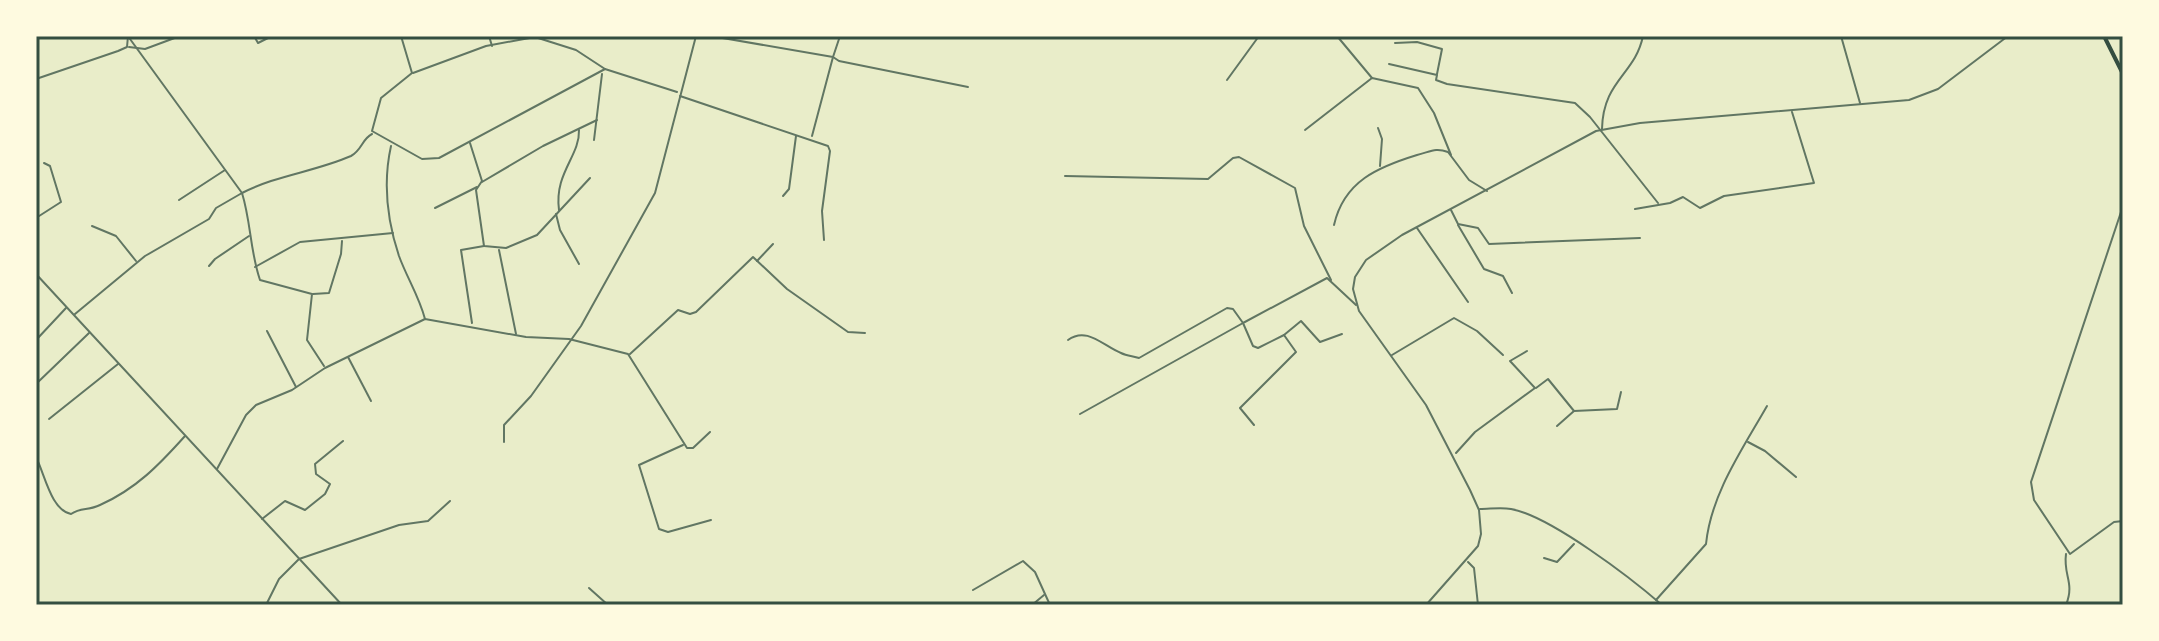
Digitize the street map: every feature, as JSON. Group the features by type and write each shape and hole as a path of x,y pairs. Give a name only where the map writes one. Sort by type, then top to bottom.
{"main road":[{"path":"2104,36 2123,74"}],"street":[{"path":"36,79 127,47 148,48 180,36"},
{"path":"254,36 258,43 272,36"},
{"path":"373,36 383,36"},
{"path":"401,36 412,73"},
{"path":"489,36 492,46"},
{"path":"504,442 504,425 531,396 581,326 657,189 696,36"},
{"path":"711,36 833,57 861,67 968,87"},
{"path":"812,138 840,36"},
{"path":"1227,80 1259,36"},
{"path":"1337,36 1372,78 1418,88 1434,113 1451,155 1469,180 1487,191"},
{"path":"1600,129 1604,101 1637,56 1643,36"},
{"path":"1841,36 1861,104"},
{"path":"1357,306 1353,289 1358,269 1378,249 1600,129 1792,112 1923,96 1992,51 2008,36"},
{"path":"129,37 242,193 251,222 255,267 265,284 312,294 329,293 341,254 342,239"},
{"path":"127,47 129,37"},
{"path":"74,314 137,262 209,219 216,208 242,193 268,179 294,177 353,155 373,133 381,98 412,73 492,46 543,38 576,50 604,71 823,141 830,151 822,211 824,240"},
{"path":"1395,43 1417,42 1442,49 1436,80 1447,84 1565,99 1580,106 1658,203"},
{"path":"1389,64 1437,75"},
{"path":"373,133 392,145 430,160 604,71"},
{"path":"594,140 604,71"},
{"path":"1305,130 1372,78"},
{"path":"1635,209 1670,203 1683,197 1700,208 1724,196 1814,183 1816,180 1792,112"},
{"path":"435,208 597,120"},
{"path":"1378,128 1382,139 1380,166"},
{"path":"578,129 577,144 562,172 557,195 560,230 579,264"},
{"path":"783,196 789,189 796,134"},
{"path":"469,142 481,182"},
{"path":"392,145 385,181 399,255 418,294 425,319"},
{"path":"1334,225 1345,200 1380,166 1435,149 1451,155"},
{"path":"1065,176 1208,179 1238,157 1295,188 1304,226 1331,280 1357,306 1437,425 1479,510 1481,534 1478,546 1426,605"},
{"path":"36,218 61,202 50,166 44,163"},
{"path":"179,200 226,169"},
{"path":"472,325 461,250 484,246 499,249 529,240 545,228 590,178"},
{"path":"477,187 484,246"},
{"path":"2066,605 2072,586 2066,569 2066,552 2034,500 2031,482 2123,206"},
{"path":"1451,210 1484,269 1503,276 1512,293"},
{"path":"1458,224 1478,228 1489,244 1640,238"},
{"path":"92,226 116,236 137,262"},
{"path":"1417,227 1468,302"},
{"path":"255,267 300,242 395,233"},
{"path":"209,266 250,236"},
{"path":"756,262 773,244"},
{"path":"499,249 516,334"},
{"path":"628,354 678,310 690,314 696,312 753,257 848,332 865,333"},
{"path":"36,274 342,605"},
{"path":"1080,414 1325,279 1331,280"},
{"path":"312,294 307,340 325,368"},
{"path":"37,339 67,307"},
{"path":"1068,340 1076,335 1092,337 1123,354 1139,358 1227,308 1233,309 1256,347 1284,335 1301,321 1320,342 1342,334"},
{"path":"1391,356 1454,318 1477,331 1503,355"},
{"path":"217,469 250,409 425,319 569,339 628,354 684,445 691,449 710,432"},
{"path":"267,331 296,388"},
{"path":"36,384 90,332"},
{"path":"1254,425 1240,408 1296,352 1284,335"},
{"path":"1456,453 1475,432 1535,388 1510,361 1527,351"},
{"path":"348,357 371,401"},
{"path":"49,419 119,363"},
{"path":"1536,388 1548,379 1574,411 1617,409 1621,392"},
{"path":"1656,600 1706,544 1707,522 1716,498 1767,406"},
{"path":"36,457 50,485 51,498 61,510 71,514 79,507 97,507 130,490 151,475 186,435"},
{"path":"262,519 285,501 305,510 325,494 330,484 316,474 315,464 343,441"},
{"path":"1747,442 1765,451 1796,477"},
{"path":"684,445 675,452 639,465 659,529 668,532 711,520"},
{"path":"266,605 279,579 299,559 399,525 428,521 450,501"},
{"path":"1479,510 1511,508 1528,515 1624,575 1662,605"},
{"path":"2066,552 2074,553 2104,529 2123,521"},
{"path":"1544,558 1557,562 1574,544"},
{"path":"973,590 1023,561 1032,567 1050,605"},
{"path":"1468,562 1474,568 1478,605"},
{"path":"589,588 608,605"},
{"path":"1032,605 1045,595"}]}
